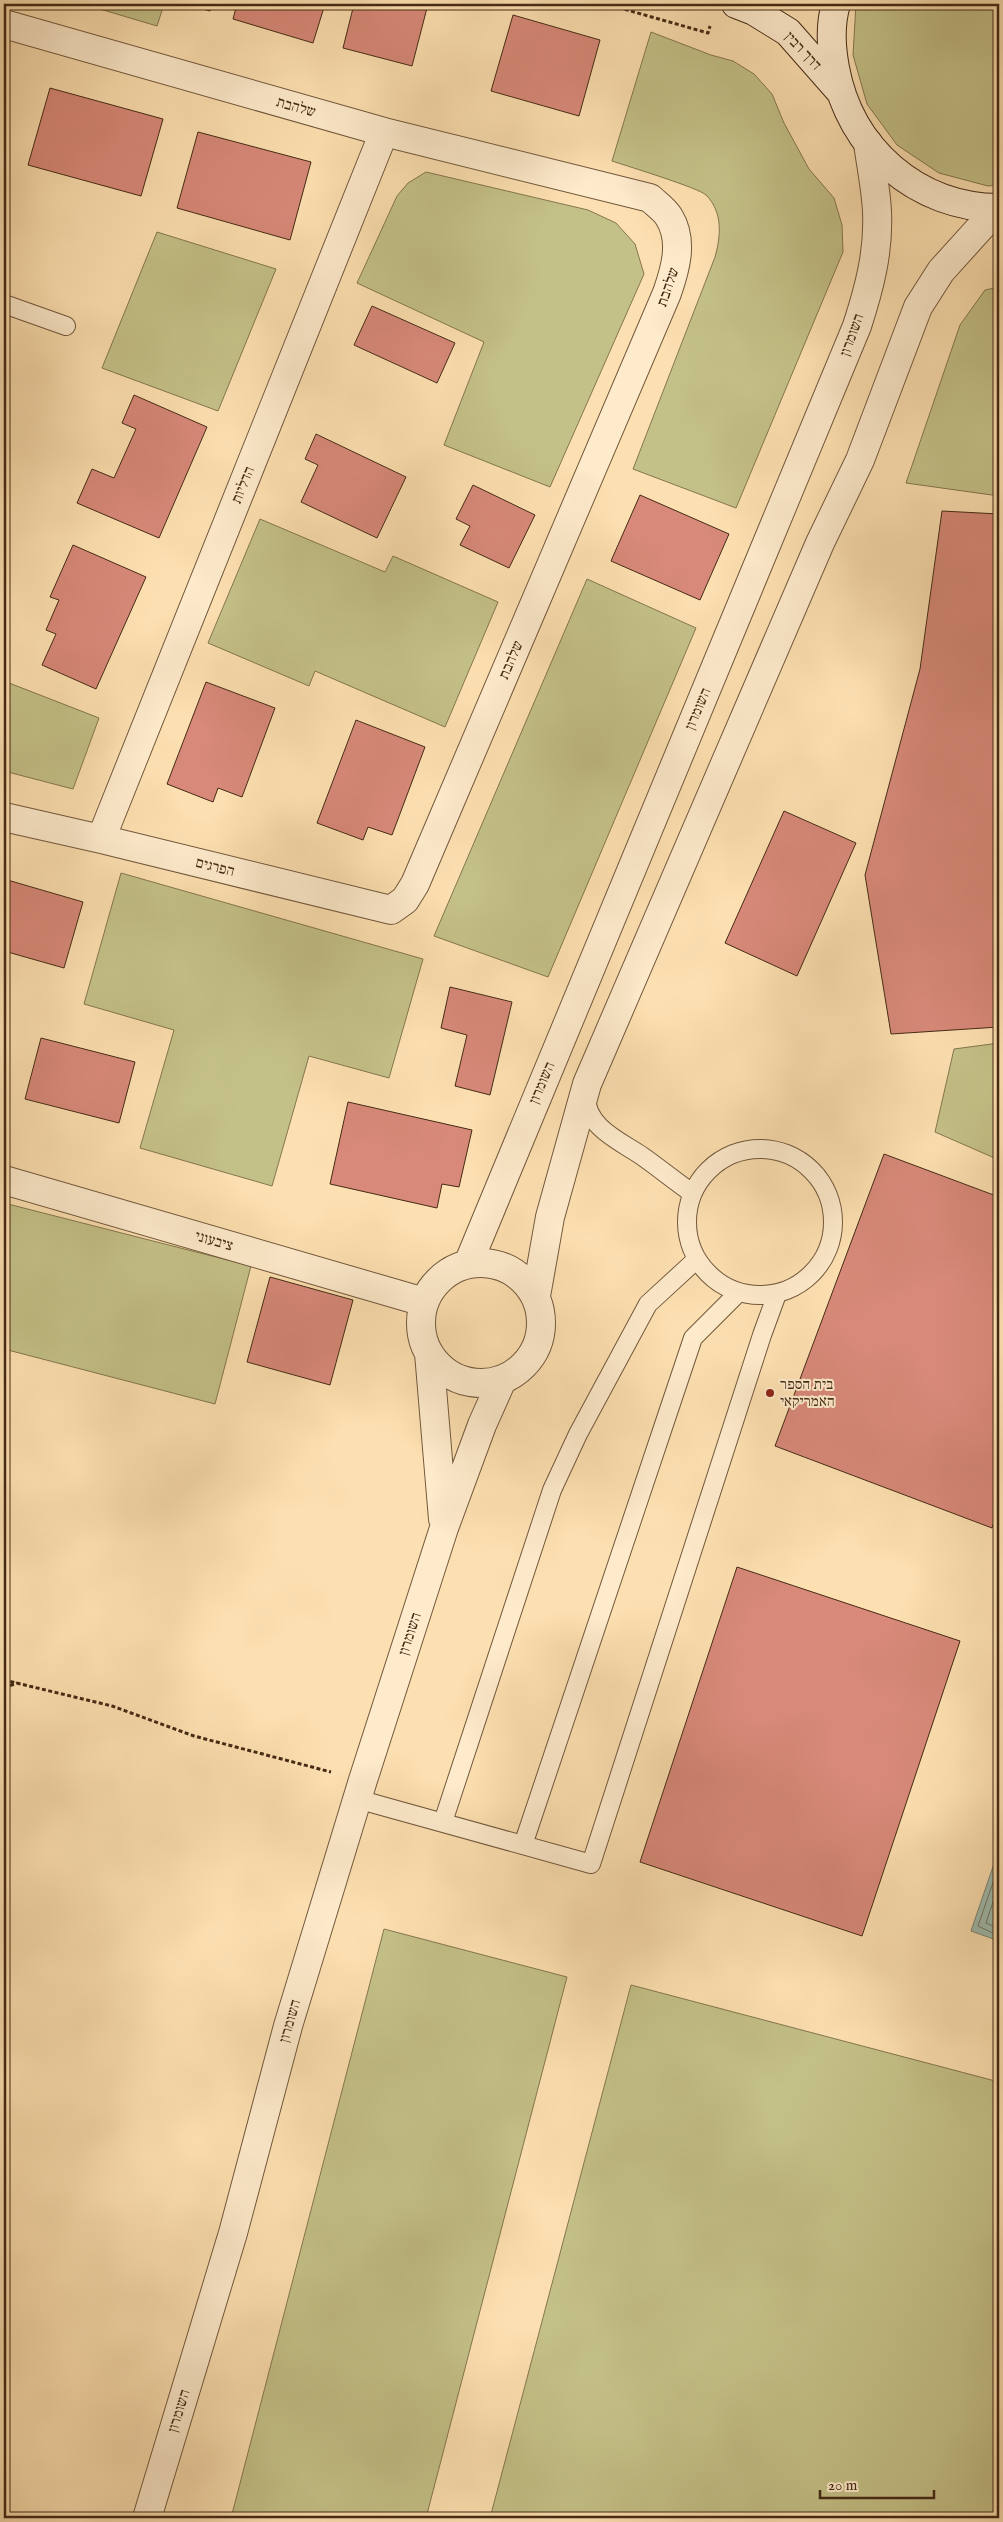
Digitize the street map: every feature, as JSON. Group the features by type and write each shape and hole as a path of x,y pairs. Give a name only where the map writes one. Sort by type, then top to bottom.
{"street":[{"name":"דרך רבין","path":"736,4 754,11 788,32 839,90"},
{"path":"836,4 832,51 839,90 857,130 885,164 928,193 976,208 999,208"},
{"name":"שלהבת","path":"4,24 384,132 650,198 669,217 676,238 677,262 667,293 415,884"},
{"name":"הדליות","path":"101,839 384,132"},
{"name":"השומרון","path":"468,1264 856,326 868,289 876,250 877,212 868,143"},
{"path":"536,1296 550,1217 586,1084 820,542 860,460 918,307 941,271 999,208"},
{"name":"הפרגים","path":"4,817 391,910 405,900 415,884"},
{"name":"ציבעוני","path":"4,1180 424,1302"},
{"path":"481,1262 501,1265 515,1272 527,1283 536,1296 541,1312 542,1330 537,1348 526,1364 502,1380 493,1383 474,1384 456,1378 440,1368 428,1353 422,1337 420,1320 424,1302 432,1287 444,1274 468,1264 481,1262"},
{"name":"השומרון","path":"428,1353 444,1528"},
{"name":"השומרון","path":"147,2518 233,2233 288,2026 360,1790 444,1528 482,1425 502,1380"}],"lane":[{"path":"4,304 66,326"},
{"path":"586,1084 586,1103 592,1118 605,1132 692,1194"},
{"path":"753,1149 773,1150 792,1156 822,1182 830,1200 833,1220 831,1240 824,1258 811,1274 777,1294 758,1296 738,1292 720,1284 705,1271 697,1259 687,1235 687,1214 692,1194 702,1176 717,1162 734,1153 753,1149"},
{"path":"443,1822 552,1490 578,1434 648,1304 697,1259"},
{"path":"523,1845 693,1338 738,1292"},
{"path":"360,1790 443,1822 591,1864 762,1335 777,1294"}],"path":[{"path":"606,4 708,33 712,18"},
{"path":"4,1680 112,1706 194,1736 360,1790"},
{"path":"4,1688 17,1683"}],"shaded area":[{"path":"83,4 164,4 157,26"},
{"path":"856,4 999,4 999,185 988,186 939,173 897,145 867,104 853,55"},
{"path":"651,32 711,55 733,61 754,74 772,94 784,123 809,169 834,198 842,225 843,252 736,508 633,469 715,257 719,241 718,217 712,202 706,195 677,182 612,161"},
{"path":"426,172 588,210 616,223 635,244 644,274 550,487 444,445 484,342 357,283 397,196 408,183"},
{"path":"157,232 276,269 218,411 102,368"},
{"path":"999,287 999,496 906,483 960,325 985,290"},
{"path":"260,519 385,572 393,556 498,602 445,727 315,671 309,686 208,643"},
{"path":"587,579 696,628 548,977 434,936"},
{"path":"4,681 99,718 73,789 4,771"},
{"path":"121,873 423,959 389,1078 309,1056 272,1186 140,1148 174,1030 84,1004"},
{"path":"999,1043 999,1160 935,1132 954,1049"},
{"path":"4,1203 251,1266 215,1404 4,1349"},
{"path":"384,1929 567,1977 426,2518 231,2518"},
{"path":"631,1985 999,2082 999,2518 490,2518"}],"water":[{"path":"999,1849 999,1941 971,1931"}],"building":[{"path":"185,4 212,4 210,11"},
{"path":"237,4 325,4 313,43 233,19"},
{"path":"354,4 428,4 412,66 343,48"},
{"path":"513,15 600,40 579,116 491,91"},
{"path":"50,88 163,119 141,196 28,165"},
{"path":"198,132 311,162 290,240 177,208"},
{"path":"372,306 455,343 437,383 354,345"},
{"path":"134,395 207,427 159,538 77,503 92,469 114,478 136,429 122,423"},
{"path":"316,434 406,477 377,538 301,502 318,465 305,459"},
{"path":"473,485 535,515 509,568 460,545 470,526 456,519"},
{"path":"640,495 729,534 700,600 611,561"},
{"path":"942,511 999,514 999,1027 891,1034 865,875 920,669"},
{"path":"73,545 146,577 96,689 42,665 56,634 46,630 59,600 50,597"},
{"path":"206,682 275,708 242,797 218,788 213,802 167,784"},
{"path":"356,720 425,747 392,835 368,827 363,840 317,823"},
{"path":"784,811 856,843 797,976 725,943"},
{"path":"4,879 83,902 64,968 4,951"},
{"path":"450,987 512,1002 490,1095 455,1086 467,1035 441,1028"},
{"path":"41,1038 135,1062 119,1123 25,1099"},
{"path":"348,1102 472,1130 459,1187 442,1184 437,1208 330,1184"},
{"path":"884,1154 999,1197 999,1507 992,1528 775,1446"},
{"path":"270,1277 353,1300 330,1385 247,1362"},
{"path":"737,1567 960,1641 862,1936 640,1862"}],"place":[{"name":"בית הספר האמריקאי","path":"770,1393"}]}
